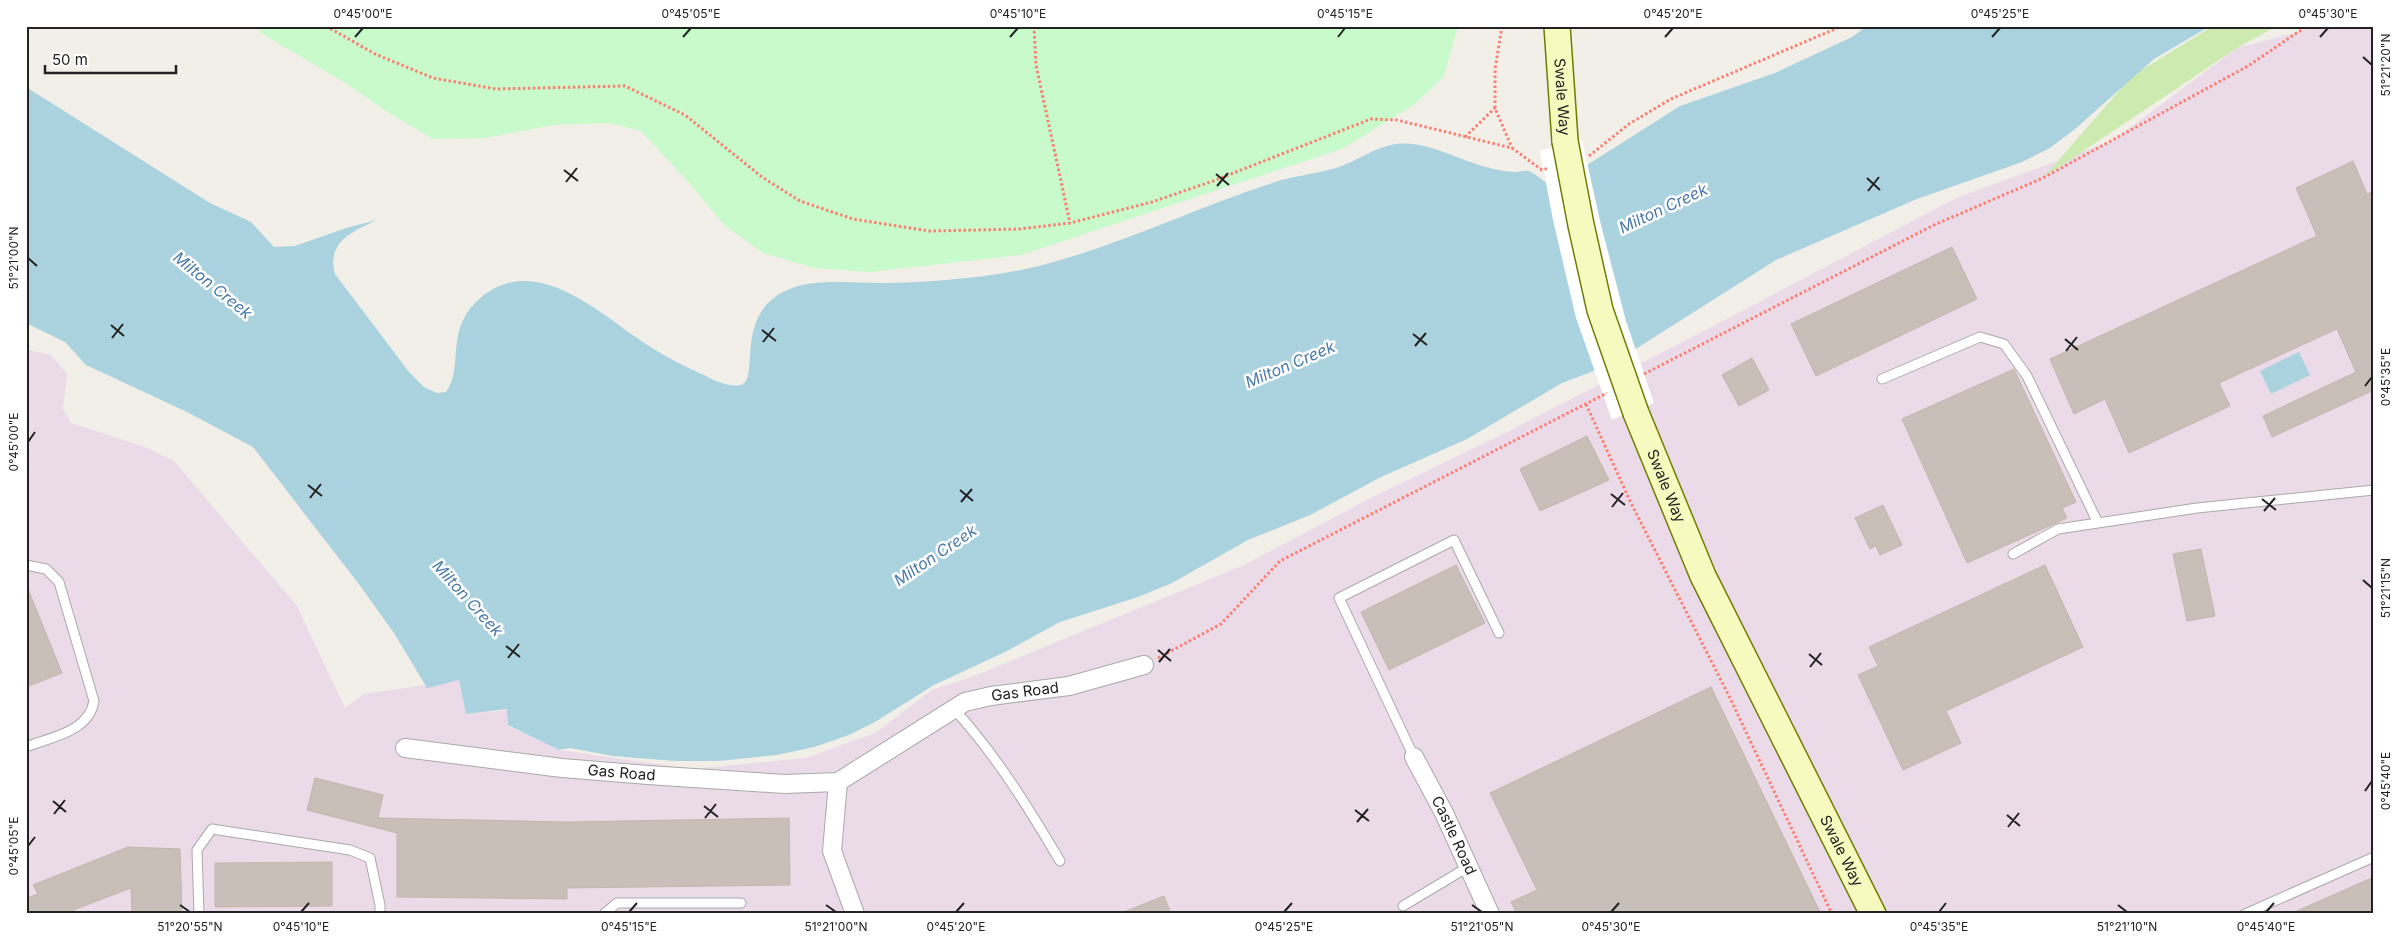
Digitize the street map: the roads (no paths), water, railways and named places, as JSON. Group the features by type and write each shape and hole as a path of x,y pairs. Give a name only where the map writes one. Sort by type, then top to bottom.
{"main road":[{"name":"Swale Way","path":"1558,26 1574,149 1581,225 1600,310 1636,413 1702,576 1873,914"}],"street":[{"name":"Gas Road","path":"405,748 562,768 629,774 785,784 838,782 965,702 991,696 1069,686 1144,665"},
{"name":"Castle Road","path":"1414,757 1444,813 1490,914"},
{"path":"838,782 832,851 855,914"}],"lane":[{"path":"1882,379 1980,337 2004,344 2027,376 2098,523"},
{"path":"2013,554 2058,529 2197,508 2374,490"},
{"path":"1414,757 1339,598 1454,540 1499,633"},
{"path":"26,565 46,569 59,582 94,702 90,716 79,727 26,747"},
{"path":"954,709 974,731 1022,796 1060,860"},
{"path":"198,914 197,850 212,829 350,850 370,858 380,905 380,914"},
{"path":"2245,914 2374,856"},
{"path":"1403,906 1468,867"},
{"path":"604,914 617,903 741,903"}],"water":[{"name":"Milton Creek","path":"1867,26 2210,26 2154,59 2075,129 2050,148 2022,162 1917,199 1776,260 1634,350 1596,370 1562,383 1467,439 1381,477 1310,515 1248,540 1172,583 1138,597 1060,622 1005,652 934,685 875,722 849,735 814,747 777,755 719,761 675,761 613,756 570,748 559,750 508,725 507,709 466,714 459,680 427,688 394,633 358,583 253,447 187,412 86,365 65,342 26,323 26,87 210,203 251,222 274,247 295,246 346,228 377,220 351,233 338,246 334,254 333,263 335,274 409,372 424,387 437,393 446,392 451,383 461,325 467,314 476,302 497,287 519,281 541,283 563,290 584,301 643,342 682,365 714,380 734,386 743,384 747,378 751,341 762,311 774,298 792,288 827,282 890,283 945,280 984,276 1039,266 1098,248 1272,183 1336,168 1380,148 1396,144 1420,145 1432,148 1478,165 1499,170 1513,172 1529,171 1545,182 1587,165 1680,106 1775,73 1852,37"},
{"path":"2299,352 2310,375 2271,394 2260,371"}]}
